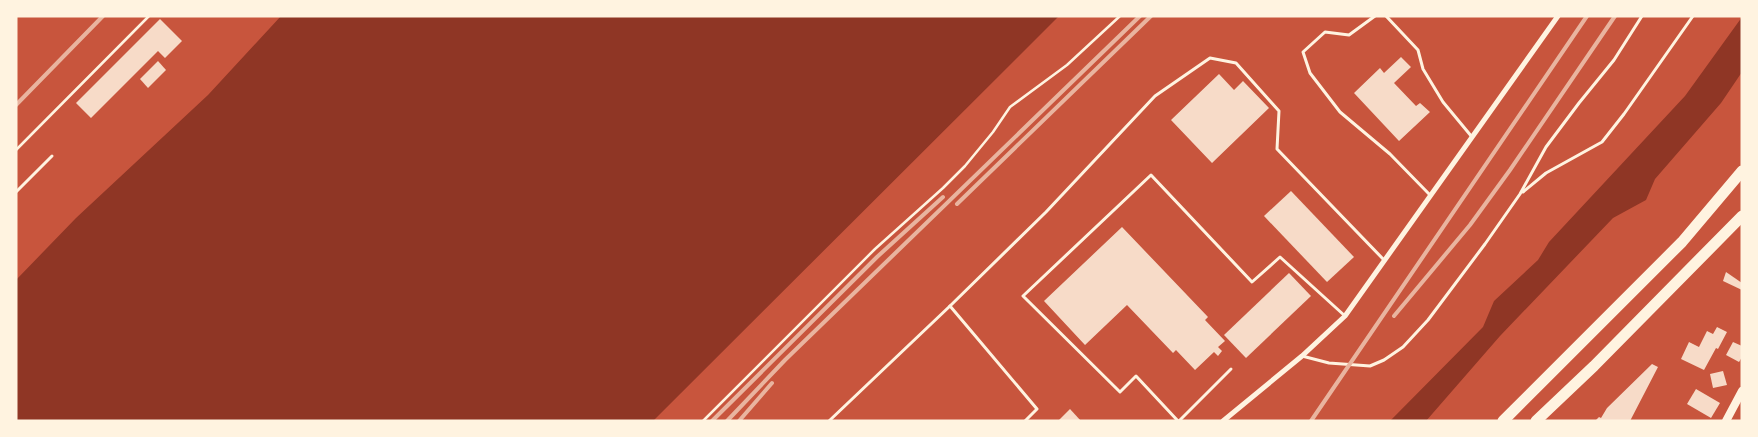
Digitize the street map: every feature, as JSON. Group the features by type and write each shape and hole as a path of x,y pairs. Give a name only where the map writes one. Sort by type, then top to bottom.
{"highway":[{"path":"1503,421 1682,242 1742,171"},
{"path":"1543,421 1594,366 1742,216"},
{"path":"1536,421 1594,366"}],"street":[{"path":"1223,421 1302,356 1345,316 1558,16"},
{"path":"1726,421 1742,391"}],"lane":[{"path":"1375,16 1349,36 1325,32 1303,52 1310,72 1340,112 1390,154 1430,195"},
{"path":"1386,16 1418,50 1423,69 1443,102 1472,136"},
{"path":"1302,356 1329,363 1370,366 1384,360 1403,347 1428,320 1520,194 1546,147 1614,60 1642,16"},
{"path":"1520,194 1546,173 1602,142 1693,16"},
{"path":"828,421 1046,212 1155,96 1210,58 1236,63 1279,111 1277,149 1384,260"},
{"path":"16,192 52,156"},
{"path":"1231,368 1178,421 1136,376 1120,392 1022,296 1151,175 1252,282 1280,257 1345,316"},
{"path":"950,306 1037,409 1025,421"}],"path":[{"path":"16,150 150,16"},
{"path":"703,421 875,249 943,188 993,132 1010,107 1067,65 1120,16"}],"shaded area":[{"path":"281,16 1059,16 653,421 16,421 16,280 76,218 208,95"},
{"path":"1742,17 1742,72 1721,103 1655,179 1646,200 1613,218 1500,336 1426,421 1390,421 1483,327 1494,301 1538,260 1549,242 1685,96"}],"building":[{"path":"160,19 182,41 165,58 158,51 91,118 76,103"},
{"path":"1401,57 1411,67 1394,83 1416,106 1420,103 1430,112 1399,141 1354,93 1380,68 1384,73"},
{"path":"158,61 166,70 148,88 140,79"},
{"path":"1219,74 1234,90 1243,81 1269,108 1212,163 1171,120"},
{"path":"1291,191 1354,257 1327,282 1264,216"},
{"path":"1122,227 1208,317 1205,320 1225,341 1218,347 1222,351 1218,356 1214,352 1195,370 1176,350 1173,353 1127,305 1085,345 1044,301"},
{"path":"1726,272 1742,283 1742,290 1723,281"},
{"path":"1289,273 1311,296 1246,358 1224,335"},
{"path":"1717,327 1727,332 1704,370 1681,359 1689,342 1699,347 1707,331 1713,334"},
{"path":"1733,342 1742,346 1742,357 1739,362 1726,355"},
{"path":"1652,364 1658,367 1630,421 1595,421 1599,417 1601,418 1607,408"},
{"path":"1723,371 1727,385 1713,388 1710,374"},
{"path":"1696,389 1720,403 1711,418 1687,404"},
{"path":"1070,409 1081,421 1058,421"}],"railway":[{"path":"16,105 103,16"},
{"path":"727,421 785,360 1140,16"},
{"path":"957,204 1151,16"},
{"path":"1311,421 1587,16"},
{"path":"1394,316 1470,225 1510,170 1615,16"},
{"path":"712,421 877,257 943,197"},
{"path":"739,421 772,383"}]}
